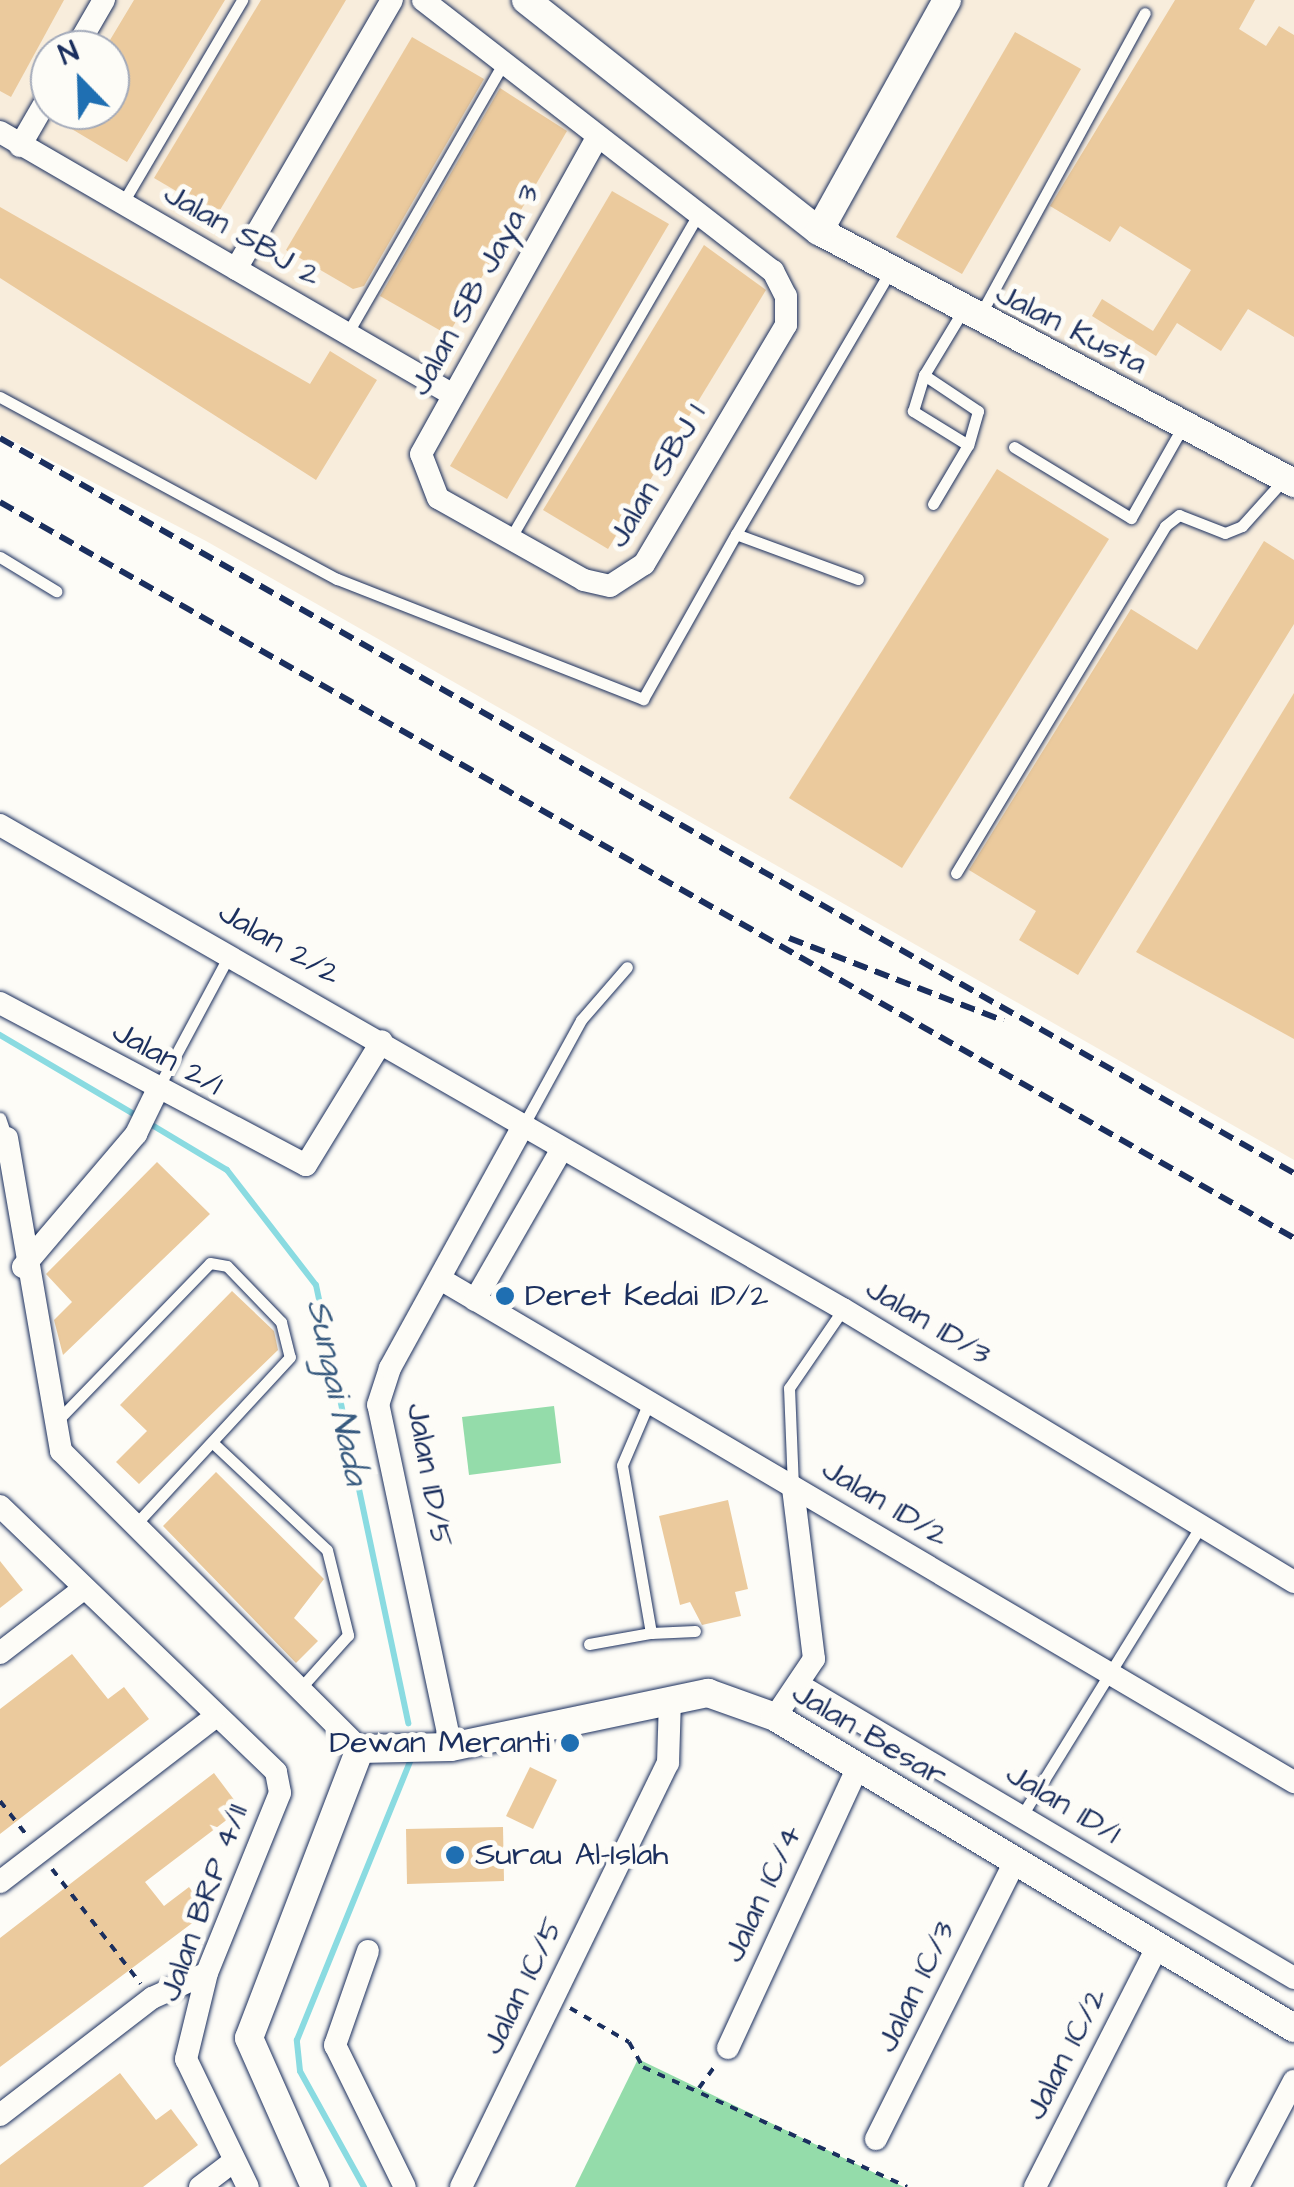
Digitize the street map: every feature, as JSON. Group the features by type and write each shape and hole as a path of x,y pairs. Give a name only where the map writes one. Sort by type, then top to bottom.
{"street":[{"path":"87,30 104,0"},
{"path":"236,268 392,0"},
{"path":"423,0 698,215"},
{"name":"Jalan Kusta","path":"526,0 819,232 970,317 1289,480"},
{"path":"819,232 947,0"},
{"path":"20,146 30,129"},
{"name":"Jalan SBJ 2","path":"0,132 452,395"},
{"name":"Jalan SB Jaya 3","path":"424,476 421,454 597,138"},
{"name":"Jalan SBJ 1","path":"424,476 438,498 597,585 635,575 786,325 786,296 772,271 698,215"},
{"name":"Jalan 2/2","path":"0,825 382,1040 523,1126"},
{"name":"Jalan 2/1","path":"0,1003 153,1101 306,1165 382,1040"},
{"path":"23,1267 136,1134 153,1101"},
{"name":"Jalan 1D/3","path":"523,1126 843,1309 1294,1582"},
{"name":"Jalan 1D/5","path":"450,1746 378,1405 523,1126"},
{"path":"2,1131 52,1427 132,1528 360,1749 249,2038 314,2187"},
{"path":"475,1300 562,1149"},
{"name":"Jalan 1D/2","path":"442,1280 1294,1782"},
{"path":"775,1717 814,1659 793,1487"},
{"name":"Jalan BRP 4/11","path":"0,1506 276,1772 280,1793 207,1973 186,2059 248,2187"},
{"path":"0,1653 83,1589"},
{"name":"Jalan 1D/1","path":"799,1685 1294,1978"},
{"name":"Jalan Besar","path":"360,1749 450,1746 708,1692 775,1717 1155,1951 1294,2028"},
{"name":"Jalan 1C/5","path":"460,2187 668,1763 670,1700"},
{"path":"0,1882 215,1717"},
{"name":"Jalan 1C/4","path":"728,2048 857,1768"},
{"name":"Jalan 1C/3","path":"876,2140 1014,1864"},
{"name":"Jalan 1C/2","path":"1035,2187 1155,1951"},
{"path":"368,1952 335,2045 406,2187"},
{"path":"0,2114 152,1998 207,1973"},
{"path":"1238,2187 1294,2080"},
{"path":"200,2187 234,2161"}],"lane":[{"path":"122,204 242,0"},
{"path":"968,445 913,410 924,376 970,317 1145,12"},
{"path":"348,334 503,64"},
{"path":"510,539 698,215"},
{"path":"0,396 337,579 643,698 890,272"},
{"path":"924,376 978,411 968,445 933,504"},
{"path":"1014,447 1131,518 1183,426"},
{"path":"956,873 1165,526 1179,515 1225,532 1242,526 1289,480"},
{"path":"736,534 858,579"},
{"path":"0,557 56,591"},
{"path":"153,1101 230,953"},
{"path":"523,1126 581,1020 628,967"},
{"path":"52,1427 216,1262 280,1322 290,1357 132,1528"},
{"path":"793,1487 789,1388 843,1309"},
{"path":"649,1402 622,1465 651,1634"},
{"path":"213,1443 327,1550 348,1634 298,1690"},
{"path":"1021,1816 1201,1526"},
{"path":"590,1644 695,1631"}],"path":[{"path":"0,1802 152,1998"},
{"path":"553,1998 628,2042 643,2067 700,2088 907,2187"},
{"path":"700,2088 728,2048"}],"shaded area":[{"path":"0,0 1294,0 1294,1160 206,541 0,434"}],"green space":[{"path":"554,1406 561,1463 469,1475 462,1417"},
{"path":"638,2059 904,2187 575,2187"}],"building":[{"path":"0,0 64,0 48,30 30,30 30,62 11,97 0,91"},
{"path":"134,0 225,0 127,162 73,130 130,130 130,30 116,30"},
{"path":"261,0 346,0 217,215 154,178"},
{"path":"1175,0 1255,0 1239,29 1266,46 1279,26 1294,35 1294,337 1248,309 1221,351 1177,323 1156,356 1092,316 1102,299 1153,331 1191,270 1120,226 1110,242 1050,206"},
{"path":"1015,32 1081,69 962,274 896,237"},
{"path":"412,37 484,79 364,286 353,289 286,250"},
{"path":"500,88 567,131 448,335 380,296"},
{"path":"612,191 669,224 507,499 450,466"},
{"path":"0,207 310,384 330,351 377,380 316,480 0,278"},
{"path":"704,245 766,290 608,549 543,510"},
{"path":"997,469 1109,539 902,868 789,798"},
{"path":"1264,541 1294,560 1294,624 1078,975 1019,940 1036,911 969,870 1131,609 1197,650"},
{"path":"1294,693 1294,1039 1136,952"},
{"path":"157,1162 210,1214 63,1355 54,1320 72,1302 46,1274"},
{"path":"232,1291 274,1331 278,1350 139,1484 116,1462 147,1431 120,1405"},
{"path":"216,1472 324,1579 294,1618 318,1641 296,1663 163,1526"},
{"path":"728,1500 748,1589 735,1592 741,1616 702,1625 690,1602 680,1605 659,1516"},
{"path":"0,1561 23,1590 0,1608"},
{"path":"72,1654 108,1699 124,1687 149,1719 0,1834 0,1709"},
{"path":"530,1767 557,1780 533,1829 506,1816"},
{"path":"214,1773 241,1809 145,1882 164,1906 189,1887 207,1912 0,2067 0,1938"},
{"name":"Surau Al-Islah","path":"503,1827 504,1881 407,1884 406,1829"},
{"path":"120,2073 156,2120 171,2109 198,2145 143,2187 0,2187 0,2165"}],"waterway":[{"name":"Sungai Nada","path":"0,1035 137,1116"},
{"name":"Sungai Nada","path":"147,1122 227,1170 316,1285 408,1723"},
{"name":"Sungai Nada","path":"364,2187 300,2071 297,2040 412,1757"}],"railway":[{"path":"0,438 1294,1173"},
{"path":"0,502 1294,1238"},
{"path":"789,938 1004,1021"}],"place":[{"name":"Deret Kedai 1D/2","path":"505,1296"},
{"name":"Dewan Meranti","path":"570,1743"},
{"name":"Surau Al-Islah","path":"455,1855"}]}
